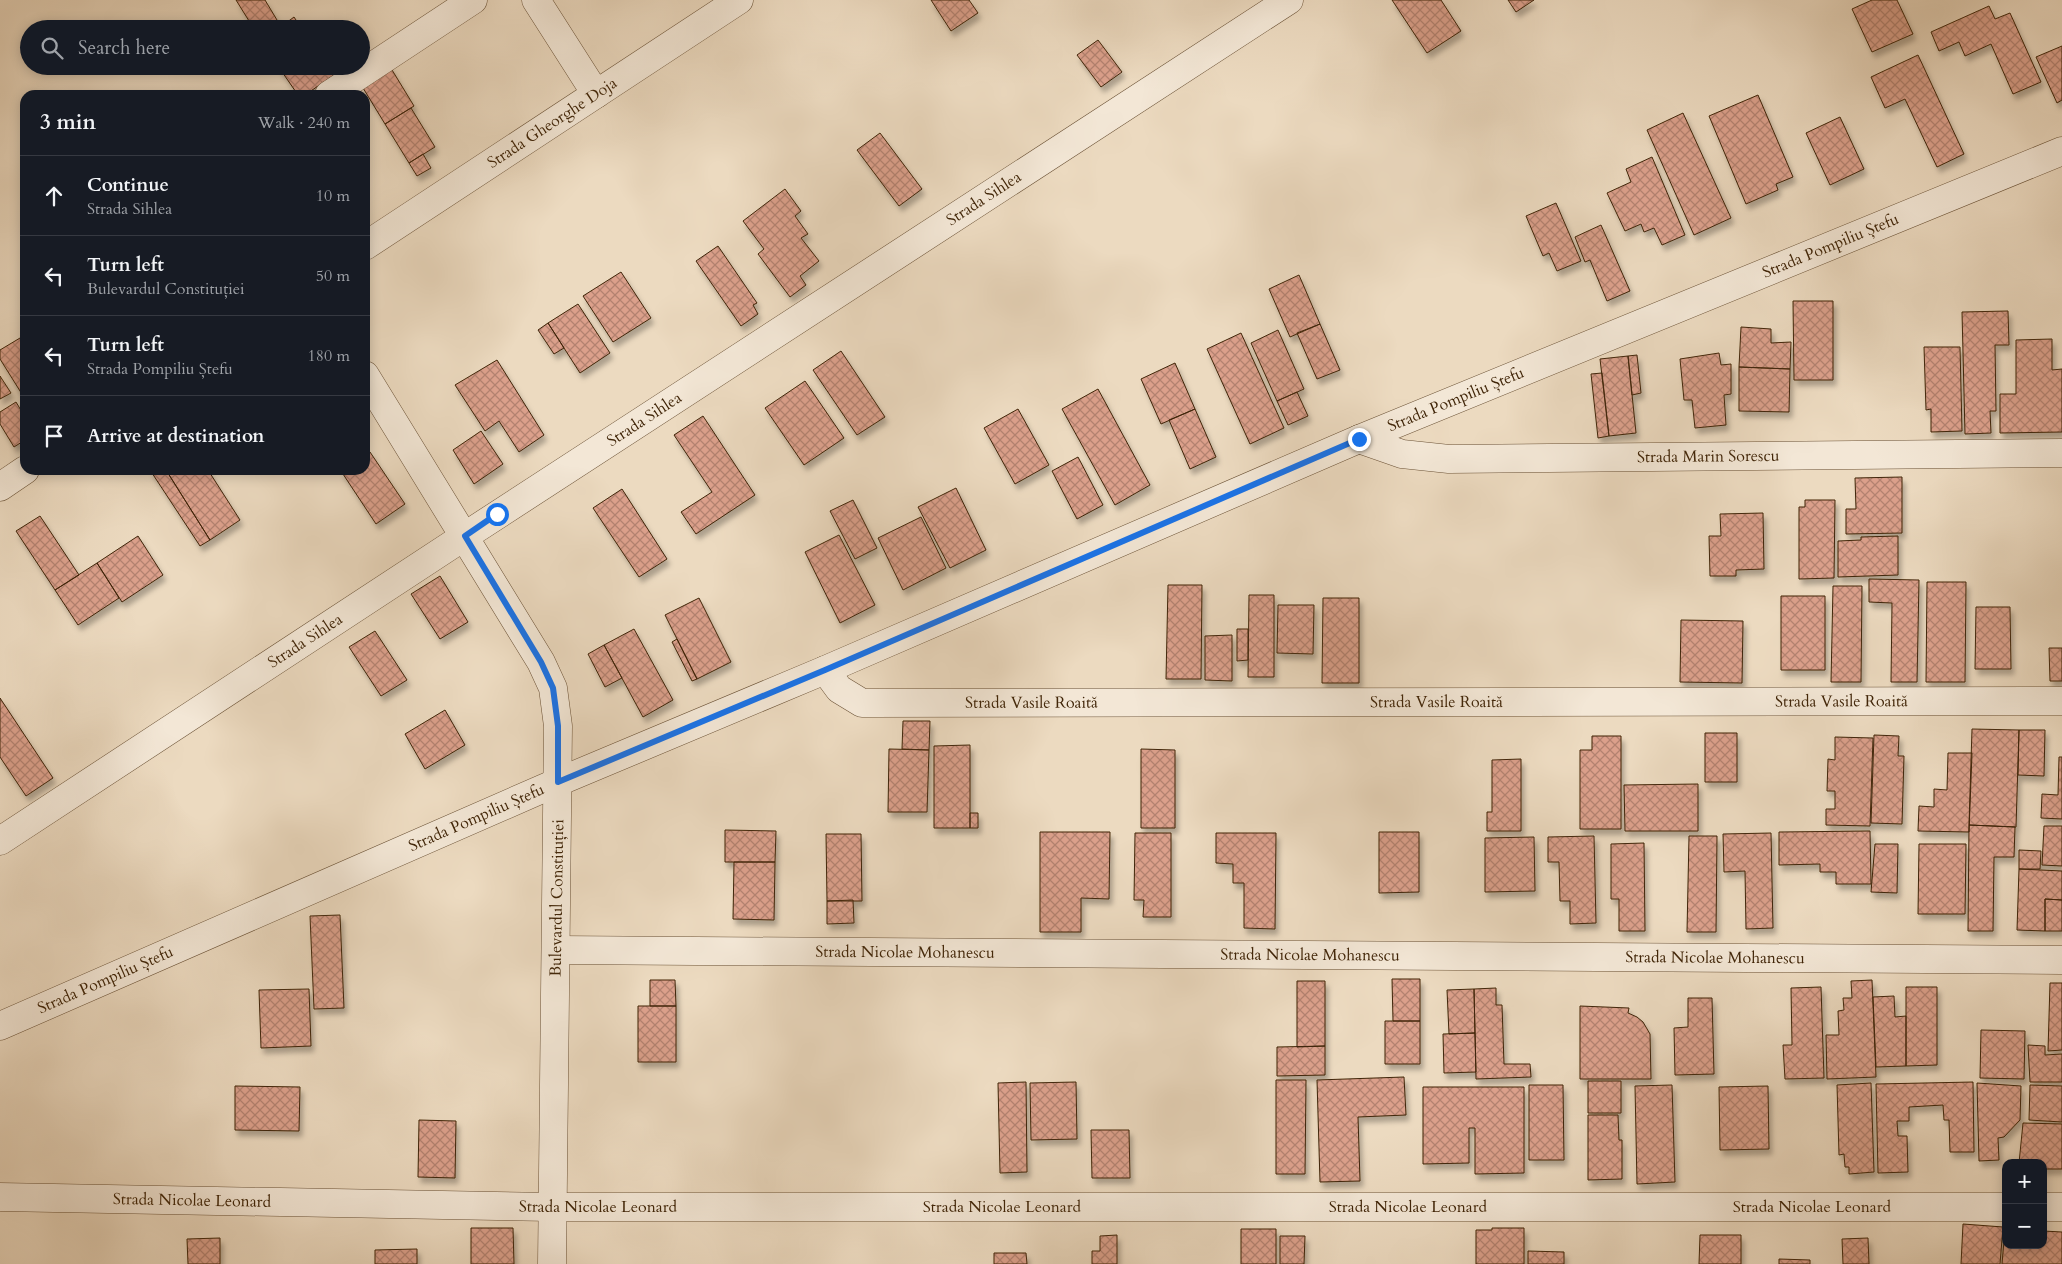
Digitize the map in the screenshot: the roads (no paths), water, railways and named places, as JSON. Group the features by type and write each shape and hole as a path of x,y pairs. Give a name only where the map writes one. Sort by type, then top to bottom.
{"street":[{"path":"370,68 473,0"},
{"path":"536,0 596,94"},
{"name":"Strada Gheorghe Doja","path":"370,243 739,0"},
{"name":"Strada Sihlea","path":"0,841 1289,0"},
{"path":"337,90 359,75"},
{"name":"Strada Pompiliu Ștefu","path":"0,1026 558,782 825,670 1359,439 2062,151"},
{"name":"Bulevardul Constituției","path":"370,383 541,662 553,688 558,726 558,782 552,1264"},
{"name":"Strada Marin Sorescu","path":"1359,439 1402,454 1449,459 2062,453"},
{"path":"0,487 20,473"},
{"name":"Strada Vasile Roaită","path":"825,670 839,689 862,702 2062,701"},
{"name":"Strada Nicolae Mohanescu","path":"556,950 2062,960"},
{"name":"Strada Nicolae Leonard","path":"0,1197 552,1207 2002,1207"},
{"path":"2047,1207 2062,1207"}]}
